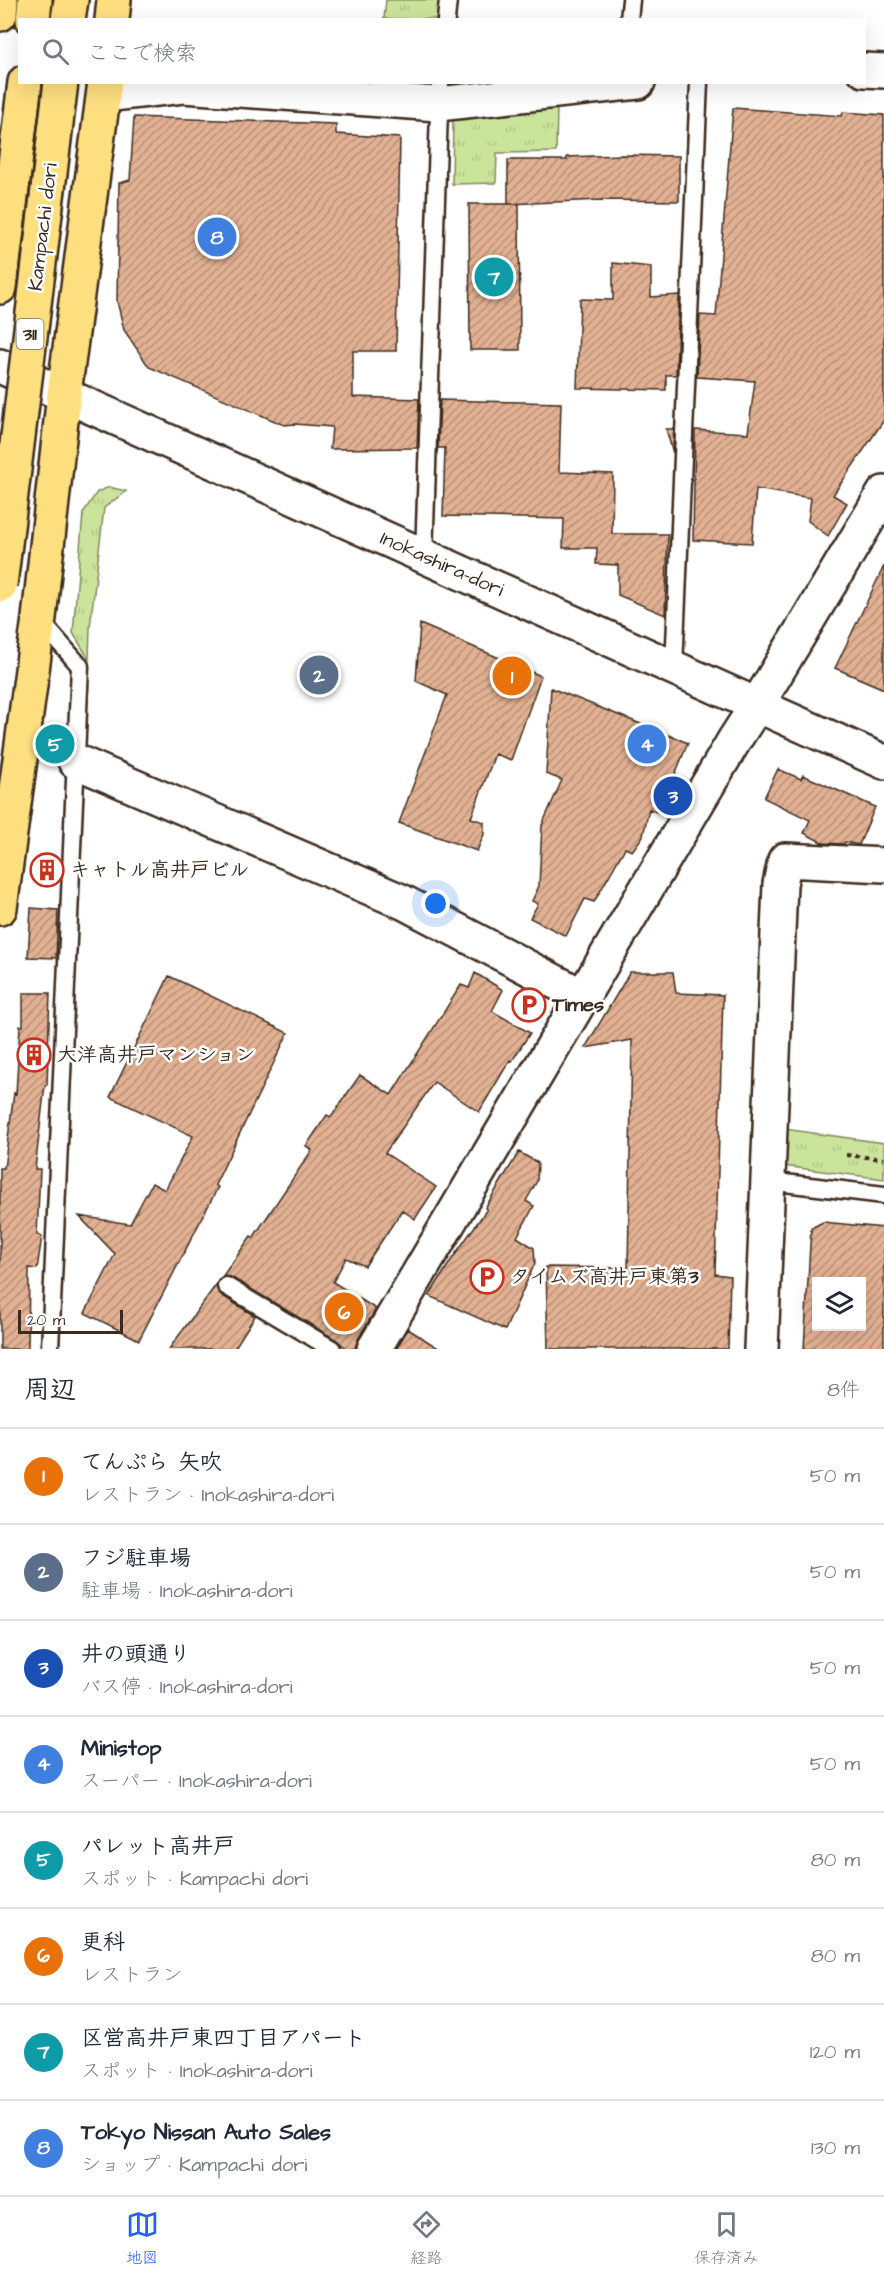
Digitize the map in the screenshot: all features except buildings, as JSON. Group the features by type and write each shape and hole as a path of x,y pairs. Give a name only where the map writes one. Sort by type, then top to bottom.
{"main road":[{"path":"0,14 2,0"},
{"path":"33,18 35,0"},
{"path":"68,18 71,0"},
{"path":"112,18 114,0"},
{"name":"Kampachi dori","path":"0,287 25,84"},
{"name":"Kampachi dori","path":"0,585 61,84"},
{"path":"0,908 39,618 64,394 104,89"}],"street":[{"path":"866,70 884,71"},
{"path":"104,89 183,86 439,93 609,84"},
{"name":"Inokashira-dori","path":"0,366 884,762"},
{"path":"374,1349 728,750 884,493"},
{"path":"75,761 403,902 584,997"},
{"path":"761,1349 780,884 785,860 884,865"}],"lane":[{"path":"446,18 448,0"},
{"path":"630,18 632,0"},
{"path":"674,668 699,84"},
{"path":"424,556 439,93"},
{"path":"39,618 80,666 50,1349"},
{"path":"768,1181 884,1195"},
{"path":"226,1286 332,1349"}],"path":[{"path":"846,1155 884,1159"}],"green space":[{"path":"386,0 439,0 437,18 384,18"},
{"path":"557,107 556,152 497,153 496,183 452,184 453,115"},
{"path":"109,487 126,491 104,508 90,627 89,659 73,633 83,513 97,492"},
{"path":"784,1129 884,1143 884,1179 783,1166"}],"place":[{"name":"Tokyo Nissan Auto Sales","path":"217,237"},
{"name":"区営高井戸東四丁目アパート","path":"494,277"},
{"name":"フジ駐車場","path":"319,675"},
{"name":"てんぷら 矢吹","path":"512,676"},
{"name":"パレット高井戸","path":"55,744"},
{"name":"Ministop","path":"647,744"},
{"name":"井の頭通り","path":"673,796"},
{"name":"キャトル高井戸ビル","path":"47,870"},
{"name":"Times","path":"529,1005"},
{"name":"大洋高井戸マンション","path":"34,1055"},
{"name":"タイムズ高井戸東第3","path":"487,1277"},
{"name":"更科","path":"344,1312"}]}
